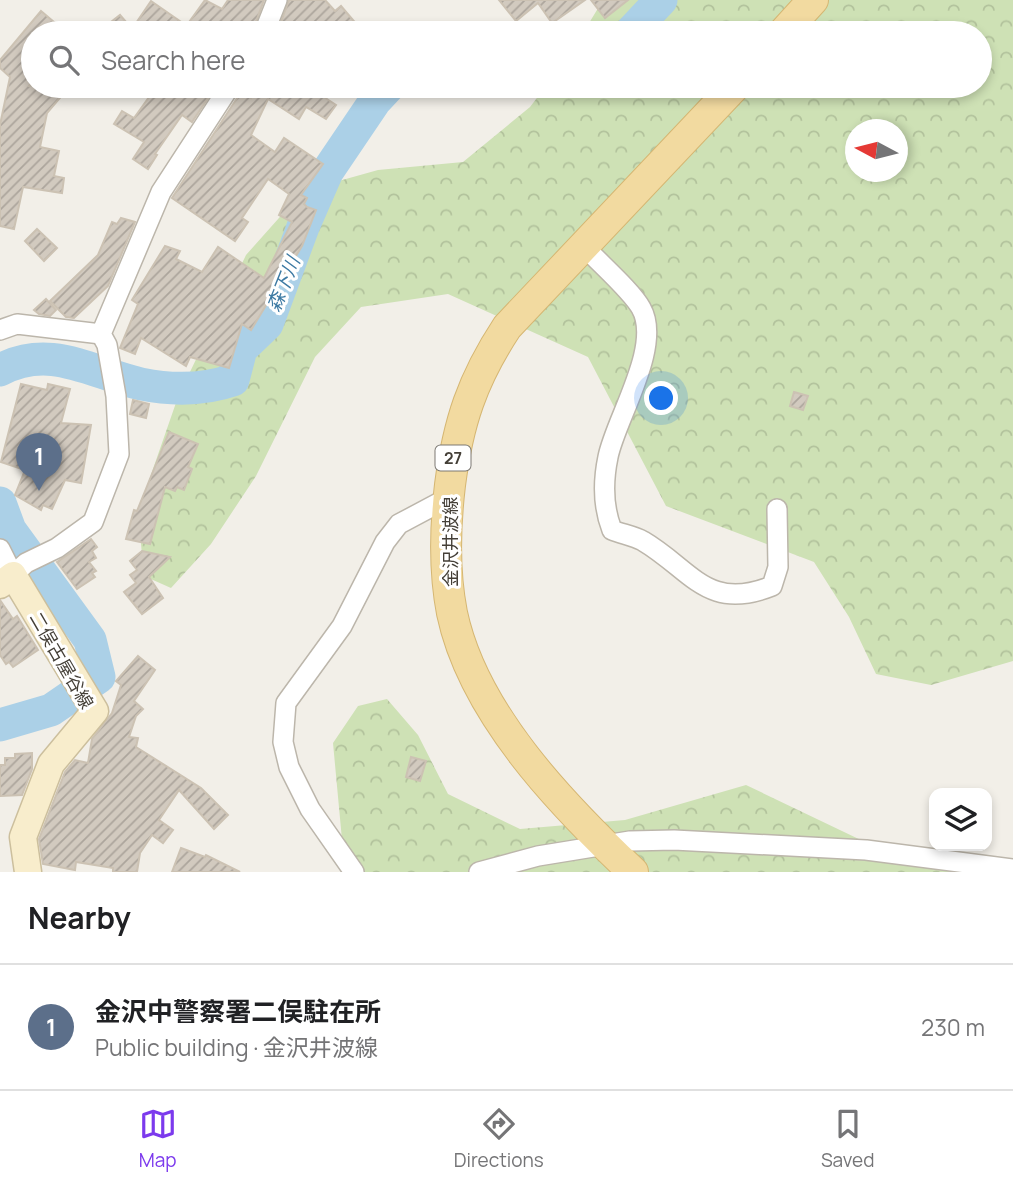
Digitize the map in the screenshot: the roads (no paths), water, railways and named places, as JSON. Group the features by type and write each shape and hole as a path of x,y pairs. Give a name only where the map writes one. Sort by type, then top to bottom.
{"main road":[{"path":"794,21 813,0"},
{"name":"金沢井波線","path":"633,872 607,847 525,755 476,676 453,615 446,558 448,498 456,436 471,391 486,358 527,304 724,98"},
{"name":"二俣古屋谷線","path":"13,575 94,711 51,764 23,837 28,872"}],"street":[{"path":"269,21 277,0"},
{"path":"0,549 13,575 93,522 119,454 116,396 104,339 161,192 222,98"},
{"path":"583,245 642,309 645,332 640,374 608,456 604,510 612,530 642,540 703,588 723,594 756,592 772,586 778,568 778,509"},
{"path":"0,330 17,324 104,339"},
{"path":"354,872 310,809 289,767 283,742 286,703 342,626 386,542 400,524 448,498"},
{"path":"478,872 538,856 607,847 630,841 674,840 866,850 1013,869"}],"waterway":[{"name":"森下川","path":"641,21 661,0"},
{"name":"森下川","path":"0,370 19,362 37,359 71,363 141,384 164,387 199,387 233,380 241,349 267,324 303,227 327,172 378,98"},
{"name":"森下川","path":"0,503 10,530 90,640 99,677 51,710 0,725"}],"place":[{"name":"金沢中警察署二俣駐在所","path":"39,491"}]}
